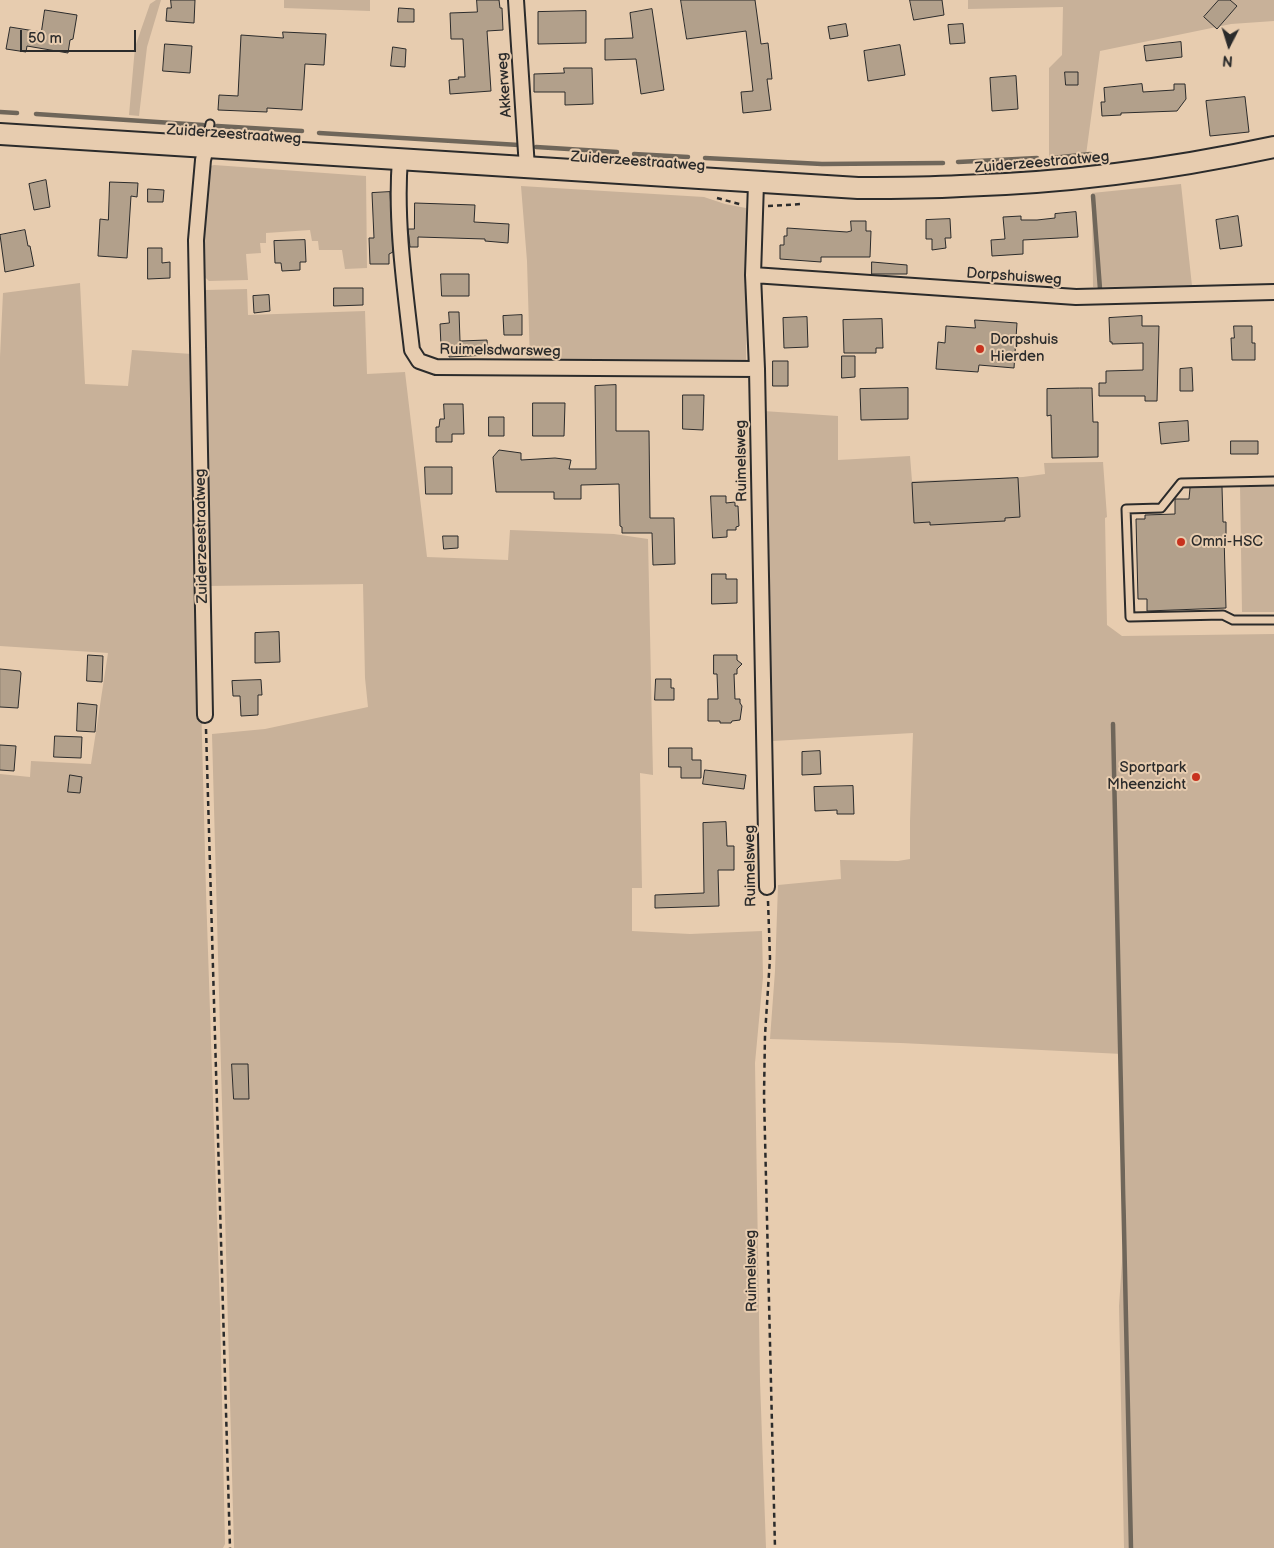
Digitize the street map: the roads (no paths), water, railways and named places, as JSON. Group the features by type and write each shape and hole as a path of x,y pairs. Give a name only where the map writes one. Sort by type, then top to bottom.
{"main road":[{"name":"Zuiderzeestraatweg","path":"0,134 858,188 1058,180 1155,169 1274,147"}],"street":[{"name":"Akkerweg","path":"516,0 527,168"},
{"name":"Zuiderzeestraatweg","path":"205,715 196,240 202,160 206,148"},
{"name":"Ruimelsdwarsweg","path":"400,159 398,174 402,262 412,350 419,361 436,368 757,369"},
{"name":"Ruimelsweg","path":"756,183 753,275 757,369 767,887"},
{"name":"Dorpshuisweg","path":"753,275 1076,297 1274,292"}],"lane":[{"path":"206,148 210,124"},
{"path":"1274,481 1182,483 1161,508 1126,509 1130,617 1223,615 1233,620 1274,620"}],"waterway":[{"path":"0,112 17,113"},
{"path":"36,114 203,125"},
{"path":"217,126 302,131"},
{"path":"319,133 519,145"},
{"path":"536,147 617,152"},
{"path":"634,154 688,157"},
{"path":"1052,158 1090,154 1090,156"},
{"path":"705,158 822,164 943,163"},
{"path":"958,162 1037,158"},
{"path":"1093,196 1100,289"},
{"path":"1113,724 1131,1548"}],"place":[{"name":"Dorpshuis Hierden","path":"980,349"},
{"name":"Omni-HSC","path":"1181,542"},
{"name":"Sportpark Mheenzicht","path":"1196,777"}]}
